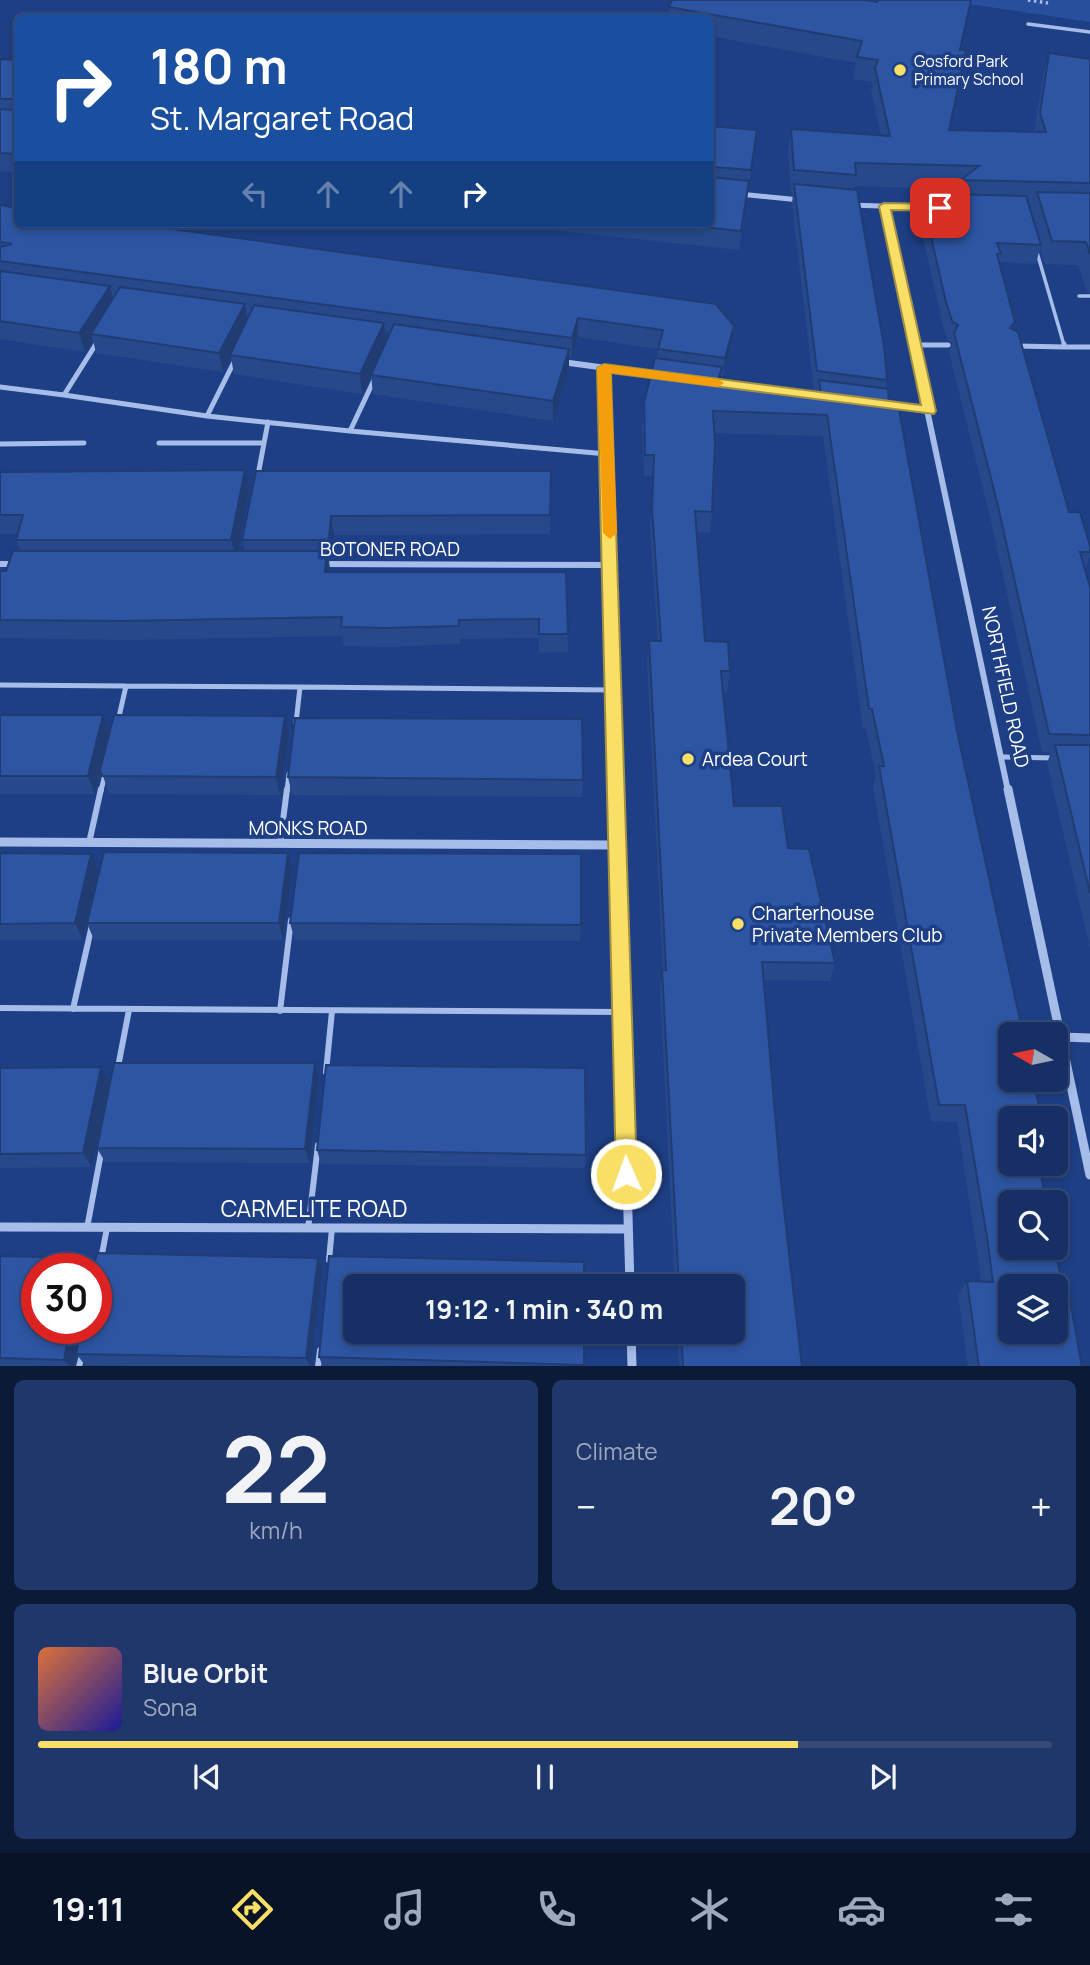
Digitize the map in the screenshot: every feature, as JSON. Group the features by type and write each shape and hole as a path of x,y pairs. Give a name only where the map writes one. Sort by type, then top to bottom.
{"street":[{"path":"733,194 810,201"},
{"path":"848,204 940,208"},
{"name":"NORTHFIELD ROAD","path":"884,206 1059,1022"},
{"path":"551,361 672,377"},
{"path":"604,368 630,1274"},
{"path":"888,405 929,411"},
{"path":"0,564 27,564"},
{"name":"BOTONER ROAD","path":"309,564 611,565"},
{"name":"MONKS ROAD","path":"0,842 616,845"},
{"path":"1068,1037 1090,1038"},
{"name":"NORTHFIELD ROAD","path":"1068,1066 1090,1174"},
{"name":"CARMELITE ROAD","path":"0,1227 628,1229"},
{"path":"631,1344 632,1366"}],"lane":[{"path":"1028,24 1090,32"},
{"path":"1034,243 1065,347"},
{"path":"1079,296 1090,296"},
{"path":"64,396 103,334"},
{"path":"914,345 948,345"},
{"path":"1010,346 1090,347"},
{"path":"207,416 238,355"},
{"path":"350,431 377,373"},
{"path":"0,387 207,416 607,454"},
{"path":"257,481 268,422"},
{"path":"0,444 84,443"},
{"path":"159,443 264,443"},
{"path":"0,685 614,690"},
{"path":"117,723 126,686"},
{"path":"295,726 300,687"},
{"path":"1003,757 1065,758"},
{"path":"89,843 109,761"},
{"path":"279,844 290,764"},
{"path":"107,854 110,843"},
{"path":"300,855 301,844"},
{"path":"280,1011 293,905"},
{"path":"73,1009 94,916"},
{"path":"0,1009 621,1012"},
{"path":"116,1076 129,1010"},
{"path":"325,1075 332,1011"},
{"path":"308,1228 318,1139"},
{"path":"87,1228 104,1142"},
{"path":"102,1253 107,1228"},
{"path":"328,1271 332,1228"},
{"path":"318,1366 321,1339"},
{"path":"79,1366 84,1344"}],"shaded area":[{"path":"942,0 1090,0 1090,22"}],"building":[{"path":"672,0 971,0 960,50 966,50 949,130 1046,132 1040,113 1049,53 1090,59 1090,183 961,180 979,166 855,163 856,175 794,170 791,129 890,136 875,68 878,60 857,57 862,41 669,7"},
{"path":"0,59 14,60 14,100 0,99"},
{"path":"0,109 13,110 14,154 0,153"},
{"path":"714,126 757,130 751,170 714,167"},
{"path":"714,177 749,181 741,231 712,228 714,228"},
{"path":"794,184 857,190 884,346 887,380 817,371"},
{"path":"1037,192 1090,193 1090,254 1086,242 1052,241"},
{"path":"947,194 1026,196 1041,245 997,243 1001,254 997,254 1015,322 1010,328 1018,332 1069,512 1080,512 1090,546 1090,552 1080,552 1090,587 1090,735 1049,734 997,502 954,333 958,325 952,321 946,302 925,211"},
{"path":"0,205 14,207 14,228 165,228 716,304 734,326 725,358 658,349 663,330 578,318 572,338 0,261 0,247 12,244 0,242"},
{"path":"0,271 110,286 79,333 0,321"},
{"path":"120,287 245,304 219,353 91,334"},
{"path":"254,305 384,323 360,374 230,355"},
{"path":"394,324 569,349 553,401 371,375"},
{"path":"655,358 722,367 719,377 821,395 819,380 888,389 889,403 898,404 957,731 1020,1022 998,1022 998,1092 1036,1092 1039,1106 998,1106 998,1176 1041,1176 1044,1190 998,1190 998,1260 1057,1260 1060,1274 998,1274 998,1344 1068,1344 1068,1290 1082,1366 979,1366 967,1281 993,1282 987,1237 965,1105 939,1105 879,766 884,766 872,709 869,709 827,415 713,411 715,443 712,512 695,511 705,641 728,642 730,671 721,671 734,806 782,806 788,848 809,849 835,963 762,962 781,1183 802,1366 683,1366 682,1344 745,1344 745,1274 678,1274 662,970 666,970 649,641 661,641 652,508 654,455 645,455 644,403"},
{"path":"245,470 231,540 16,540 23,515 0,515 0,472"},
{"path":"256,471 551,471 550,515 331,516 329,540 242,540"},
{"path":"13,551 327,551 325,572 566,572 568,634 539,634 539,619 459,620 459,626 387,628 341,627 342,617 0,620 0,571 6,571"},
{"path":"0,715 103,715 88,776 0,776"},
{"path":"114,715 285,716 276,777 102,776 100,770"},
{"path":"295,718 582,719 583,780 288,777"},
{"path":"1055,745 1090,745 1090,893"},
{"path":"104,852 288,853 279,923 87,923"},
{"path":"0,853 91,854 75,923 0,924"},
{"path":"299,853 581,854 581,925 290,923"},
{"path":"114,1063 315,1063 305,1149 97,1148"},
{"path":"326,1065 585,1068 586,1155 317,1150"},
{"path":"101,1067 83,1153 0,1154 0,1068"},
{"path":"112,1253 318,1258 306,1358 76,1354 78,1344 112,1344"},
{"path":"0,1256 21,1256 21,1344 67,1344 64,1360 0,1358"},
{"path":"329,1256 584,1262 584,1274 343,1274 343,1344 584,1344 584,1365 319,1357"}],"slow traffic":[{"path":"610,533 604,368 718,383"}],"place":[{"name":"Gosford Park Primary School","path":"900,70"},
{"name":"Ardea Court","path":"688,759"},
{"name":"Charterhouse Private Members Club","path":"738,924"}],"route":[{"path":"626,1174 604,368 929,411 884,206 940,208"}]}
